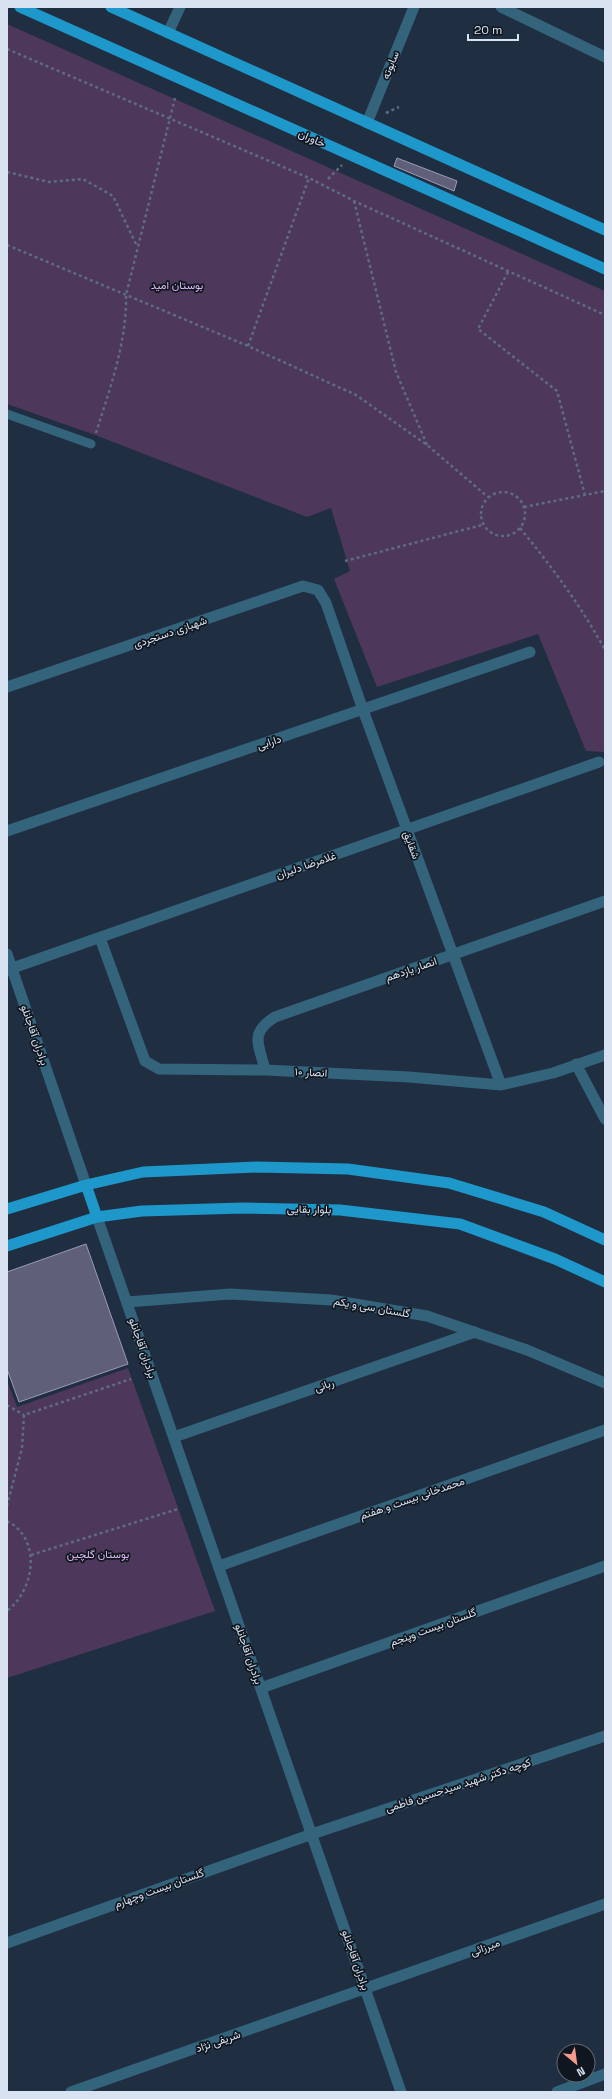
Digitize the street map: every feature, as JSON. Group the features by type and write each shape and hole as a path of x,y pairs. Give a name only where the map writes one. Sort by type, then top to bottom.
{"main road":[{"name":"خاوران","path":"20,7 605,269"},
{"path":"112,7 605,230"},
{"path":"7,1209 86,1184 143,1172 257,1167 348,1169 449,1183 544,1212 605,1240"},
{"path":"86,1184 97,1217"},
{"name":"بلوار بقایی","path":"7,1246 97,1217 142,1211 243,1208 340,1210 460,1224 555,1259 605,1282"}],"street":[{"path":"168,33 180,7"},
{"name":"سابوته","path":"366,123 414,7"},
{"path":"501,7 605,57"},
{"name":"شهبازی دستجردی","path":"7,687 303,586 318,590 326,603"},
{"name":"شقایق","path":"326,603 363,710 501,1085"},
{"name":"دارابی","path":"7,831 530,652"},
{"name":"غلامرضا دلیران","path":"9,969 600,762"},
{"name":"انصار یازدهم","path":"265,1070 257,1035 262,1025 275,1017 605,900"},
{"name":"انصار ۱۰","path":"100,938 146,1061 160,1069 265,1070 409,1077 501,1085 553,1073 605,1055"},
{"name":"برادران آقاجانلو","path":"7,954 9,969 86,1184"},
{"path":"576,1064 605,1119"},
{"name":"برادران آقاجانلو","path":"97,1217 401,2092"},
{"name":"گلستان سی و یکم","path":"127,1302 230,1294 331,1300 427,1316 527,1350 605,1383"},
{"name":"ربانی","path":"174,1437 475,1332"},
{"name":"محمدخانی بیست و هفتم","path":"219,1566 605,1430"},
{"name":"گلستان بیست وپنجم","path":"261,1688 605,1566"},
{"name":"کوچه دکتر شهید سیدحسین فاطمی","path":"312,1834 605,1736"},
{"name":"گلستان بیست وچهارم","path":"7,1943 312,1834"},
{"name":"میرزائی","path":"366,1989 605,1904"},
{"name":"شریفی نژاد","path":"71,2092 366,1989"},
{"path":"557,2092 605,2074"}],"lane":[{"path":"7,414 91,444"}],"path":[{"path":"7,49 309,178 354,201 605,315"},
{"path":"91,444 119,356 126,317 126,295 175,98"},
{"path":"366,123 400,107"},
{"path":"328,179 352,156"},
{"path":"7,172 49,182 83,179 112,196 126,220 138,247"},
{"path":"248,346 309,178"},
{"path":"354,201 396,372 427,445"},
{"path":"7,244 248,346 356,395 427,445 488,497"},
{"path":"508,272 478,330 557,392 585,496"},
{"path":"524,507 605,491"},
{"path":"494,493 509,493 521,501 524,507 525,515 520,528 508,536 500,537 487,531 482,525 480,510 488,497 494,493"},
{"path":"345,561 482,525"},
{"path":"520,528 587,618 605,650"},
{"path":"7,1405 24,1415 131,1379"},
{"path":"7,1506 22,1448 24,1415"},
{"path":"30,1555 178,1509"},
{"path":"7,1521 11,1523 24,1537 30,1555 31,1572 26,1589 16,1604 7,1611"}],"green space":[{"name":"بوستان امید","path":"7,24 605,291 605,752 586,751 538,634 377,687 334,579 350,571 331,508 307,517 95,435 7,404"},
{"name":"بوستان گلچین","path":"128,1368 215,1611 7,1678 7,1380 17,1407"}],"building":[{"path":"397,158 457,181 454,191 394,166"},
{"path":"86,1244 128,1364 19,1402 7,1369 7,1272"}]}
